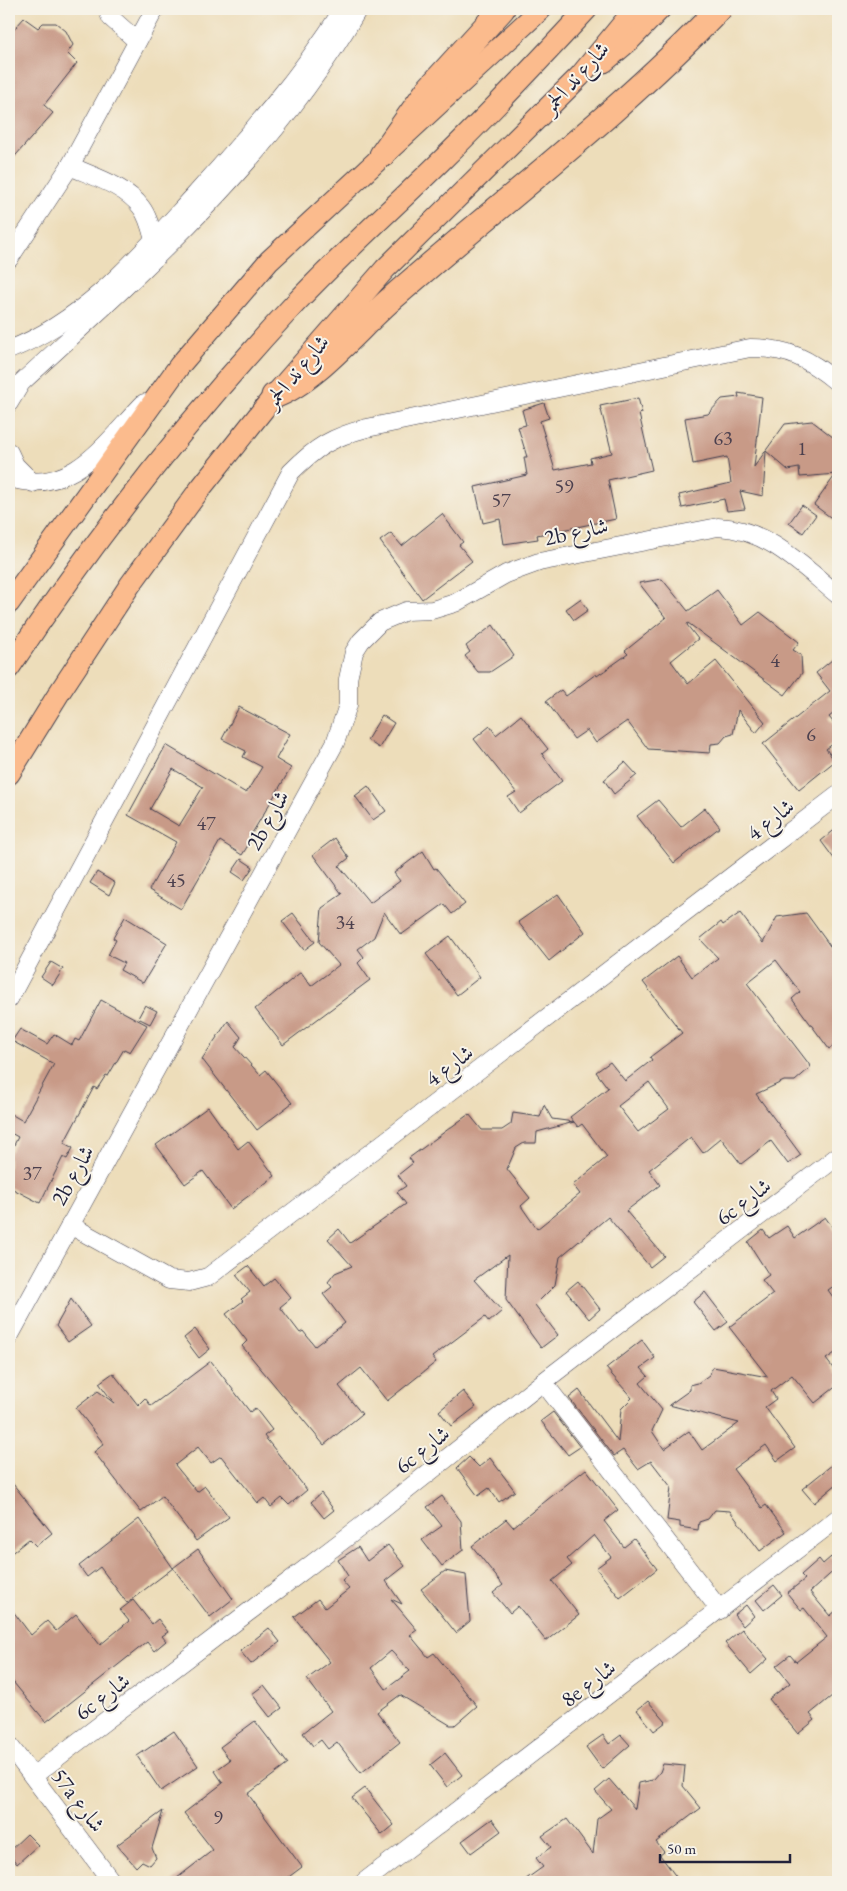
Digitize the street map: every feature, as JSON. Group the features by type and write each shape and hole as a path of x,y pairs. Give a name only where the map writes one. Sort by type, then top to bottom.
{"highway":[{"path":"382,155 428,90 502,9"},
{"path":"274,396 300,384 390,301 622,104 719,9"}],"main road":[{"path":"9,604 180,365 269,261 541,9"},
{"name":"شارع ند الحمر","path":"9,668 70,580 164,456 261,341 314,283 511,91 587,9"},
{"name":"شارع ند الحمر","path":"9,774 130,585 200,489 274,396 386,269 580,76 635,9"},
{"path":"580,76 618,50 660,9"}],"street":[{"path":"108,9 111,18 137,41"},
{"path":"10,254 70,166 155,9"},
{"path":"9,350 30,341 72,316 104,290 154,240 265,118 309,60 342,9"},
{"path":"9,403 21,383 138,276 256,150 309,85 358,9"},
{"path":"70,166 122,191 136,200 146,215 154,240"},
{"path":"9,999 291,472 312,451 338,436 367,428 750,348 771,348 791,353 810,362 838,383"},
{"path":"9,478 33,483 52,481 80,468 180,365"},
{"path":"9,452 16,465 33,483"},
{"name":"2b شارع","path":"9,1337 335,743 348,705 350,665 361,640 370,630 393,615 455,604 506,574 539,562 705,529 732,528 758,535 780,549 838,595"},
{"name":"شارع 4","path":"70,1225 169,1280 189,1282 208,1277 838,795"},
{"name":"6c شارع","path":"34,1776 352,1534 543,1382 838,1156"},
{"path":"543,1382 720,1610"},
{"name":"8e شارع","path":"364,1882 838,1518"},
{"name":"57a شارع","path":"9,1745 112,1882"}],"building":[{"path":"24,18 38,28 43,23 56,23 66,31 73,45 67,53 77,63 44,105 53,113 9,163 9,35"},
{"path":"738,393 762,397 754,467 785,424 812,421 838,441 838,523 814,505 836,474 800,477 799,468 788,470 766,451 763,496 740,491 745,509 727,511 724,499 682,508 679,495 731,483 727,457 693,464 685,418 708,414 722,399 739,397"},
{"path":"638,398 642,413 639,414 652,470 608,480 616,519 537,535 538,539 504,544 500,519 483,523 475,487 527,475 524,457 527,457 518,427 526,425 522,410 544,403 549,418 540,421 555,470 591,463 590,458 612,453 600,406"},
{"path":"802,505 816,515 803,533 789,523"},
{"path":"442,514 463,542 459,545 472,561 422,599 380,541 391,533 402,546"},
{"path":"662,579 688,611 717,590 743,625 760,612 799,642 793,650 801,655 802,673 785,695 688,623 687,625 698,639 671,661 688,684 716,661 765,722 756,733 738,710 733,734 726,736 720,743 711,744 710,753 648,749 627,721 596,743 587,730 574,739 546,701 561,690 566,696 596,674 597,676 628,654 625,651 666,618 639,583"},
{"path":"580,599 588,610 574,620 566,609"},
{"path":"493,625 514,656 490,672 478,672 465,656 470,652 466,646"},
{"path":"838,655 838,710 829,717 838,728 838,740 826,749 835,761 799,790 763,744 830,691 816,673"},
{"path":"239,707 290,734 276,759 291,768 248,840 250,842 242,855 220,841 181,909 149,890 176,842 128,815 166,745 246,793 262,767 243,757 246,751 222,739","holes":["173,769 203,787 179,826 150,809"]},
{"path":"382,715 394,723 379,748 367,740"},
{"path":"521,715 548,749 542,754 562,781 519,813 508,797 516,792 474,739 490,726 496,735"},
{"path":"625,762 637,775 614,794 604,780"},
{"path":"368,786 386,811 373,820 355,796"},
{"path":"658,800 681,827 705,808 720,827 674,863 637,816"},
{"path":"838,827 838,864 821,841"},
{"path":"335,838 349,858 339,866 370,903 400,881 394,873 423,851 434,869 436,868 465,904 452,914 444,904 401,935 384,912 374,937 358,949 364,957 358,963 370,980 283,1045 255,1009 301,972 311,986 339,965 319,942 322,908 342,894 313,855"},
{"path":"241,859 253,867 244,880 232,872"},
{"path":"97,872 115,883 109,895 90,883"},
{"path":"558,894 585,932 549,961 518,922"},
{"path":"293,913 315,942 304,950 282,921"},
{"path":"740,913 763,943 777,917 806,913 838,957 838,1042 829,1049 792,999 800,992 776,960 747,983 809,1064 810,1068 795,1081 784,1081 756,1094 801,1155 788,1164 771,1141 741,1164 721,1138 703,1153 691,1137 649,1170 660,1185 626,1211 664,1256 650,1267 608,1217 560,1257 555,1285 535,1305 558,1335 541,1348 506,1300 508,1255 474,1280 502,1311 489,1322 485,1317 432,1357 436,1362 387,1401 361,1368 339,1386 362,1414 324,1445 242,1346 247,1341 226,1314 243,1301 241,1299 250,1292 236,1275 248,1266 264,1286 274,1278 291,1298 280,1307 300,1333 303,1331 315,1346 345,1323 323,1294 332,1287 328,1282 335,1273 352,1266 328,1239 339,1229 350,1243 406,1204 397,1192 406,1186 398,1175 413,1163 409,1158 469,1114 482,1130 502,1130 511,1124 513,1113 540,1117 544,1105 552,1119 574,1122 570,1117 608,1088 596,1072 610,1062 625,1081 652,1060 650,1057 682,1033 643,982 677,956 692,977 718,958 700,939 721,922 723,925","holes":["649,1082 669,1109 638,1132 618,1106","574,1122 578,1127 582,1124 607,1157 573,1185 580,1194 537,1229 521,1206 530,1198 507,1169 516,1148 524,1143 536,1143 537,1132"]},
{"path":"125,917 167,943 143,983 120,970 124,963 108,955 116,940 113,938"},
{"path":"450,936 480,977 457,995 426,954"},
{"path":"51,962 63,969 53,985 41,977"},
{"path":"101,1000 147,1025 130,1052 124,1049 108,1076 106,1075 97,1089 94,1087 64,1143 73,1148 67,1159 63,1157 40,1203 9,1187 9,1155 18,1137 9,1132 9,1113 23,1121 54,1064 12,1041 20,1029 47,1044 54,1034 72,1045 75,1039 79,1041"},
{"path":"145,1005 157,1011 150,1024 138,1018"},
{"path":"228,1021 241,1037 235,1047 260,1075 266,1070 292,1103 257,1130 202,1059"},
{"path":"208,1107 238,1149 248,1141 275,1176 231,1209 203,1171 185,1184 156,1145"},
{"path":"825,1217 838,1235 838,1283 828,1290 838,1304 838,1351 826,1359 838,1375 838,1385 815,1403 792,1375 771,1391 776,1399 765,1407 795,1448 777,1461 766,1445 733,1469 762,1508 766,1505 786,1532 760,1551 730,1511 715,1510 708,1519 699,1522 698,1530 680,1527 680,1522 667,1520 671,1487 651,1461 638,1469 623,1450 614,1456 569,1398 579,1390 618,1442 621,1409 632,1398 606,1368 642,1340 655,1358 641,1368 648,1376 640,1383 662,1410 652,1431 664,1449 689,1431 702,1450 739,1423 669,1405 690,1390 690,1385 698,1383 709,1375 713,1367 768,1377 729,1327 773,1294 762,1280 769,1275 748,1242 763,1230 769,1238 787,1226 795,1238"},
{"path":"578,1281 600,1309 589,1319 566,1291"},
{"path":"705,1292 728,1322 716,1331 693,1302"},
{"path":"71,1299 91,1326 68,1342 56,1326"},
{"path":"195,1329 210,1349 199,1358 184,1338"},
{"path":"211,1361 250,1412 255,1408 272,1430 264,1436 307,1490 289,1505 282,1498 271,1507 264,1498 258,1503 221,1456 211,1463 198,1447 175,1465 197,1492 205,1486 229,1517 196,1541 162,1496 141,1512 94,1452 104,1444 76,1408 98,1391 114,1403 99,1383 113,1373 138,1405 145,1398 151,1406"},
{"path":"463,1391 476,1407 451,1426 439,1411"},
{"path":"553,1412 580,1447 568,1455 541,1421"},
{"path":"469,1457 479,1467 490,1458 515,1491 499,1502 489,1488 478,1496 457,1468"},
{"path":"838,1460 838,1483 814,1503 802,1489"},
{"path":"586,1469 618,1510 604,1521 624,1547 634,1539 657,1569 620,1598 596,1568 611,1557 594,1535 567,1559 572,1565 552,1581 579,1615 546,1641 518,1606 510,1613 493,1593 503,1585 472,1546 506,1519 513,1527"},
{"path":"9,1479 52,1533 36,1546 29,1539 9,1555"},
{"path":"321,1493 334,1510 324,1518 311,1502"},
{"path":"442,1496 461,1521 463,1550 442,1566 422,1540 442,1526 427,1507"},
{"path":"139,1519 173,1568 127,1603 100,1567 87,1577 79,1566"},
{"path":"388,1545 405,1566 386,1581 402,1604 391,1599 417,1630 410,1635 428,1657 434,1653 477,1706 455,1725 450,1725 400,1695 377,1712 400,1742 361,1773 337,1742 328,1749 321,1740 313,1746 303,1733 331,1711 307,1679 330,1662 294,1617 318,1599 325,1608 349,1589 342,1581 348,1576 338,1560 358,1547 367,1561","holes":["391,1651 410,1671 386,1689 371,1668"]},
{"path":"198,1549 233,1599 210,1617 173,1568"},
{"path":"831,1557 838,1567 810,1592 830,1616 838,1609 838,1691 810,1714 815,1720 798,1734 769,1699 790,1683 776,1666 790,1655 796,1662 827,1637 804,1608 801,1610 787,1593 805,1579 801,1575 819,1559 823,1564"},
{"path":"445,1571 466,1575 470,1621 456,1633 421,1589"},
{"path":"774,1585 782,1595 764,1610 756,1600"},
{"path":"133,1600 152,1624 158,1619 168,1632 162,1636 166,1641 154,1651 147,1642 46,1722 9,1677 9,1606 31,1635 47,1621 56,1631 76,1614 100,1645 129,1621 120,1610"},
{"path":"746,1605 754,1616 743,1626 734,1615"},
{"path":"269,1628 280,1642 251,1664 240,1651"},
{"path":"742,1629 768,1659 751,1674 725,1643"},
{"path":"264,1685 282,1708 270,1717 252,1694"},
{"path":"648,1701 666,1722 654,1731 637,1710"},
{"path":"255,1721 288,1764 248,1794 302,1867 282,1882 172,1882 213,1850 184,1813 223,1783 215,1771 230,1760 220,1747"},
{"path":"174,1731 198,1766 161,1791 137,1756"},
{"path":"603,1735 609,1744 621,1735 630,1745 602,1769 586,1747"},
{"path":"445,1753 462,1775 447,1787 430,1765"},
{"path":"663,1764 685,1766 683,1786 701,1808 656,1842 664,1852 660,1855 680,1882 522,1882 543,1867 536,1858 551,1847 542,1836 567,1819 593,1854 597,1819 611,1809 595,1791 609,1779 635,1809 639,1783 653,1780 660,1772"},
{"path":"365,1788 394,1825 382,1835 352,1798"},
{"path":"163,1811 152,1848 156,1858 150,1865 142,1861 136,1867 117,1845"},
{"path":"492,1819 501,1831 471,1853 462,1841"},
{"path":"27,1834 38,1845 17,1864 9,1854 9,1851"}]}
